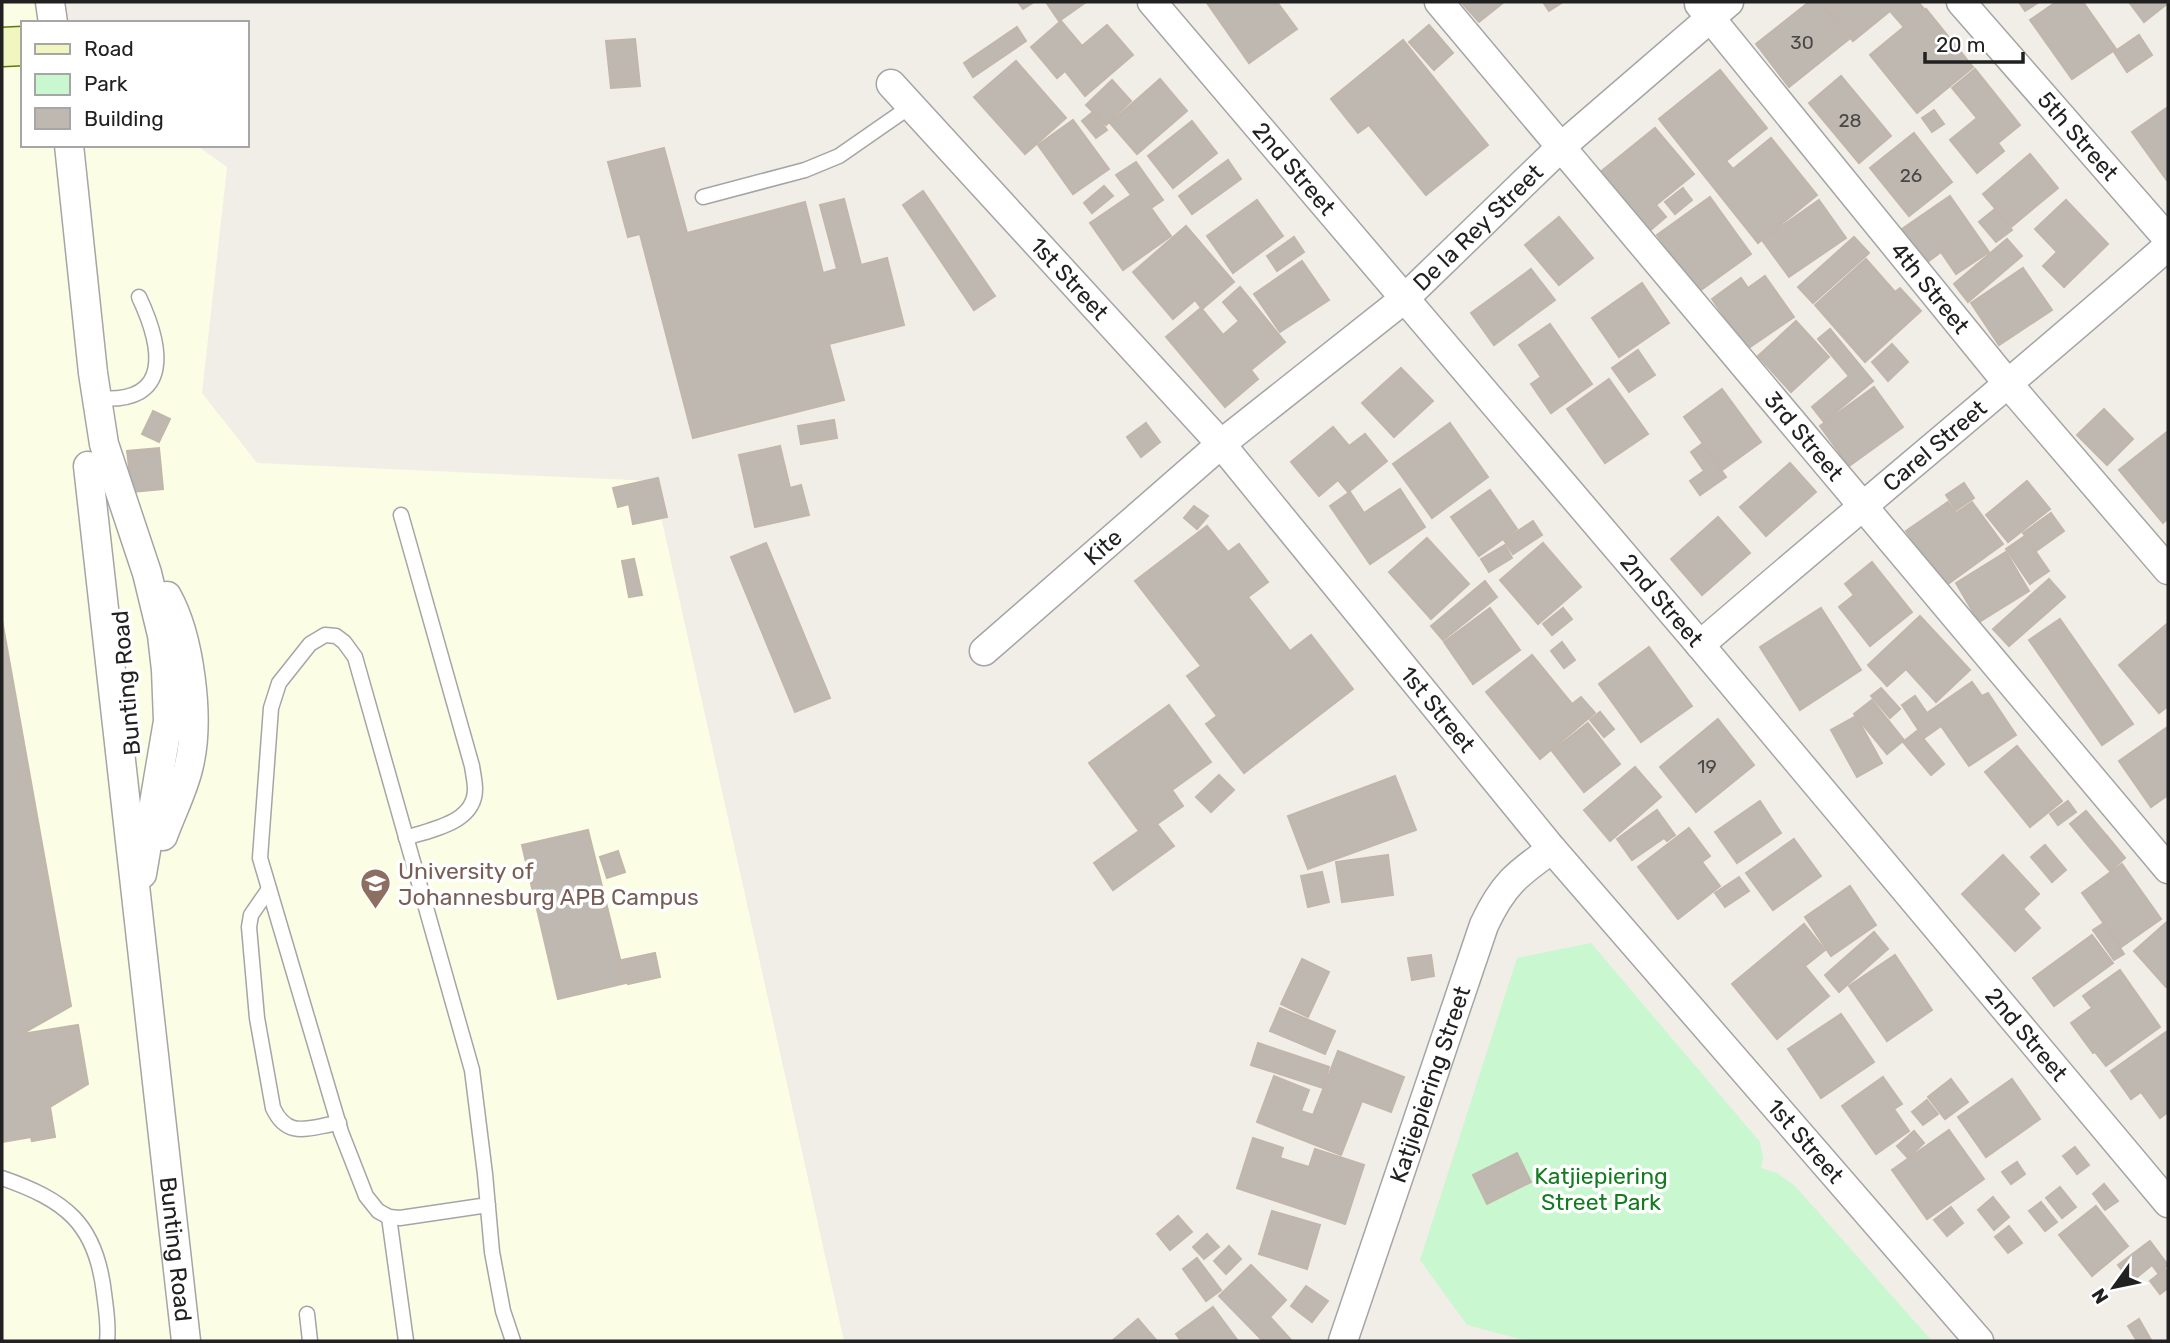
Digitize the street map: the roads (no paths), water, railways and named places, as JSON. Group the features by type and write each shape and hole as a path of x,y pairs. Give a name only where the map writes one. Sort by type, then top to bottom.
{"main road":[{"path":"2,47 21,46"}],"street":[{"path":"32,2 33,21"},
{"path":"50,2 53,21"},
{"name":"2nd Street","path":"1152,2 1700,645 2168,1203"},
{"name":"3rd Street","path":"1438,2 1562,146 1861,506 2168,869"},
{"name":"5th Street","path":"1961,2 2168,239"},
{"name":"De la Rey Street","path":"1221,444 1404,299 1562,146 1712,7"},
{"name":"4th Street","path":"1712,7 2009,385 2168,570"},
{"name":"1st Street","path":"891,84 1221,444 1552,849 1979,1341"},
{"name":"Bunting Road","path":"50,147 88,466 119,605 133,739 137,905 186,1341"},
{"name":"Bunting Road","path":"69,147 96,398 104,444 147,573 162,635 168,703 162,766 137,905"},
{"name":"Carel Street","path":"1700,645 1861,506 2009,385 2168,246"},
{"name":"Kite","path":"984,651 1221,444"},
{"name":"Katjiepiering Street","path":"1343,1341 1484,925 1502,890 1514,876 1552,849"}],"lane":[{"path":"703,197 805,170 839,156 911,106"},
{"path":"96,398 117,399 131,396 153,378 158,367 157,348 149,319 139,297"},
{"path":"401,515 472,766 476,790 470,809 459,819 406,838"},
{"path":"488,1205 400,1218 389,1217 378,1211 366,1196 339,1123 260,858 271,709 279,683 310,644 325,635 336,636 355,657 472,1070 488,1205 496,1276 513,1341"},
{"path":"269,889 251,915 249,927 257,1018 273,1108 279,1122 287,1128 339,1123"},
{"path":"2,1178 46,1195 67,1208 81,1225 94,1249 102,1274 105,1339"},
{"path":"389,1217 406,1341"},
{"path":"307,1314 310,1341"}],"place":[{"name":"University of Johannesburg APB Campus","path":"375,911"}],"park label":[{"name":"Katjiepiering Street Park","path":"1601,1189"}]}
